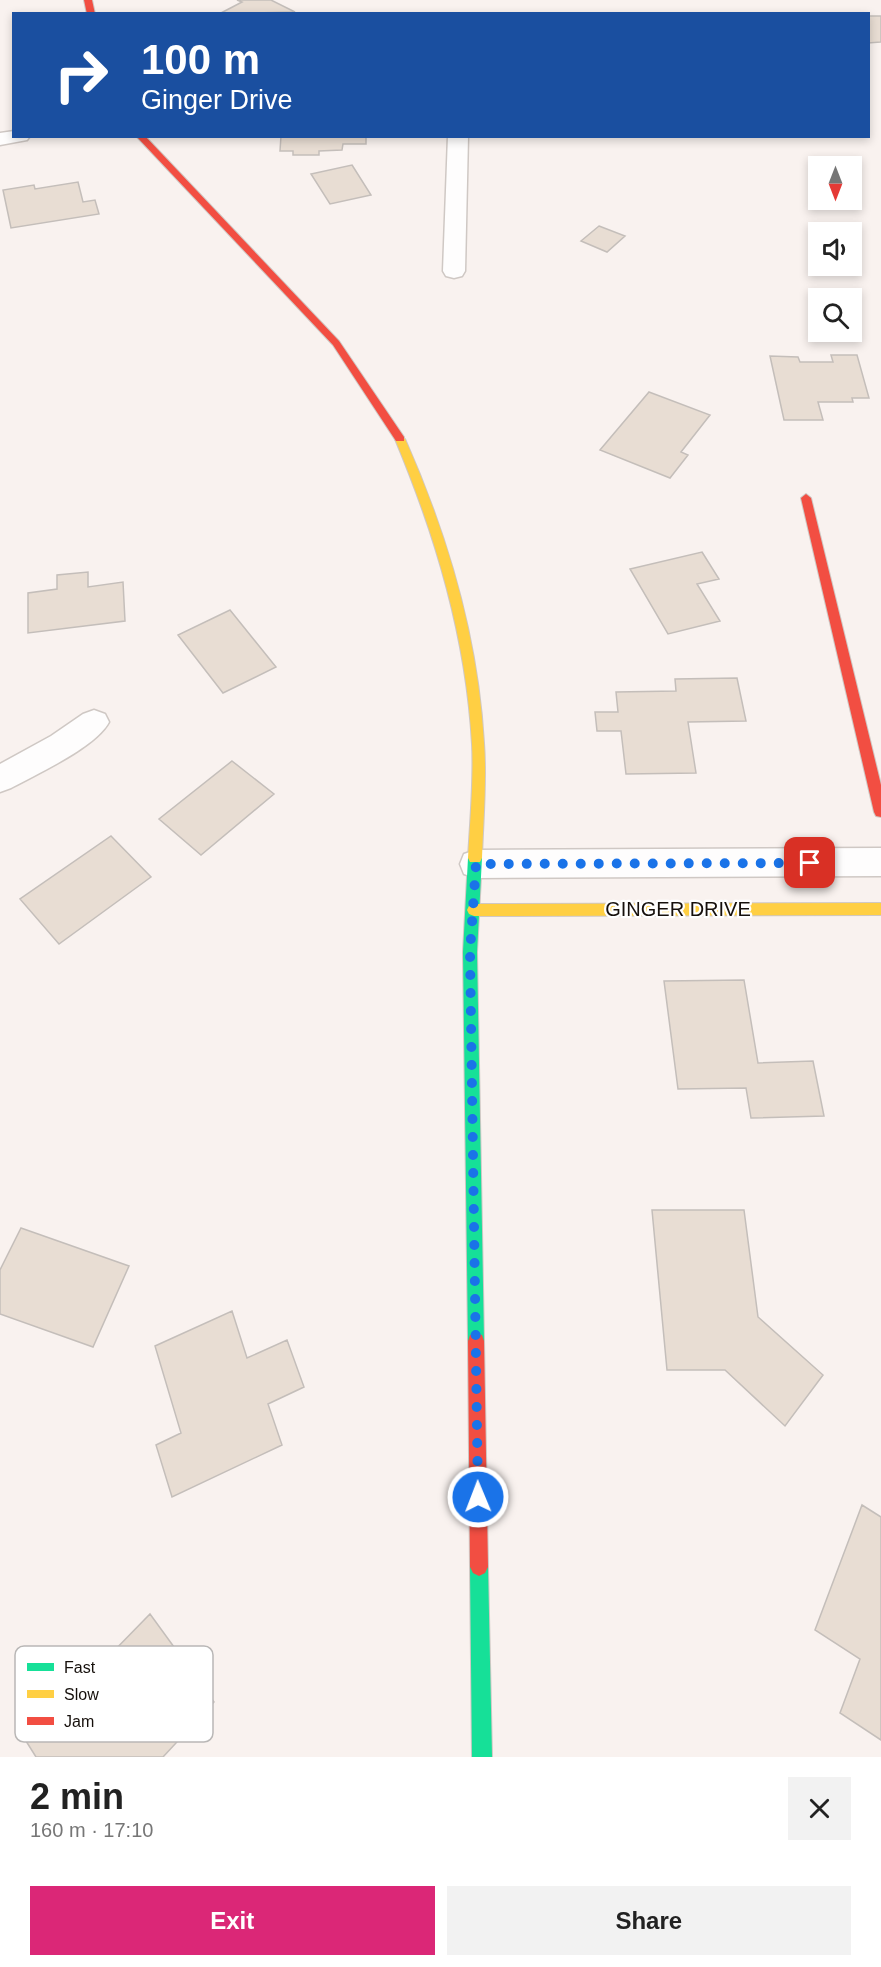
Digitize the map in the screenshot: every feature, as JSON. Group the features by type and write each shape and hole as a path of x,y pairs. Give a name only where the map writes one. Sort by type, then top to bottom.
{"street":[{"path":"142,138 336,343 397,434 418,478 438,530 454,587 466,648 475,715 479,788 470,952 482,1757"},
{"path":"454,271 458,138"},
{"path":"806,498 881,812"},
{"path":"0,779 62,745 94,722"},
{"path":"476,864 881,862"},
{"name":"GINGER DRIVE","path":"474,910 881,909"}],"building":[{"path":"237,0 271,0 295,12 223,12 242,2"},
{"path":"870,16 881,16 881,42 870,43"},
{"path":"281,138 366,138 366,144 343,144 342,150 319,151 319,155 293,155 293,151 280,151"},
{"path":"352,165 371,195 330,204 311,174"},
{"path":"78,182 83,202 95,200 99,214 11,228 3,190 34,185 35,189"},
{"path":"599,226 625,236 607,252 581,241"},
{"path":"831,355 857,355 869,398 852,398 853,402 818,402 823,420 784,420 770,356 798,357 800,362 833,362"},
{"path":"649,392 710,415 681,452 688,455 670,478 600,450"},
{"path":"702,552 719,579 697,584 720,621 668,634 630,569"},
{"path":"88,572 88,587 123,582 125,621 28,633 28,593 57,589 57,575"},
{"path":"230,610 276,667 223,693 178,635"},
{"path":"737,678 746,721 688,722 696,773 626,774 621,731 597,731 595,712 618,712 616,692 676,691 675,679"},
{"path":"232,761 274,794 201,855 159,819"},
{"path":"111,836 151,877 59,944 20,899"},
{"path":"744,980 758,1063 813,1061 824,1116 751,1118 746,1088 678,1089 664,981"},
{"path":"652,1210 744,1210 758,1317 823,1375 785,1426 725,1370 667,1370"},
{"path":"21,1228 129,1266 93,1347 0,1314 0,1270"},
{"path":"232,1311 247,1358 287,1340 304,1387 268,1404 282,1445 172,1497 156,1445 181,1433 155,1346"},
{"path":"862,1505 881,1517 881,1740 840,1713 860,1659 815,1630"},
{"path":"150,1614 173,1646 119,1646"},
{"path":"27,1742 177,1742 163,1757 36,1757"}],"traffic: fast":[{"path":"475,858 470,952 476,1341"},
{"path":"479,1567 482,1757"}],"traffic: slow":[{"path":"400,439 434,523 459,610 468,655 475,699 478,745 479,790 475,858"},
{"path":"474,910 881,909"}],"traffic: jam":[{"path":"88,0 91,12"},
{"path":"142,138 336,343 400,439"},
{"path":"806,498 881,812"},
{"path":"476,1341 479,1567"}],"route":[{"path":"478,1497 470,952 476,864 810,863"}]}
